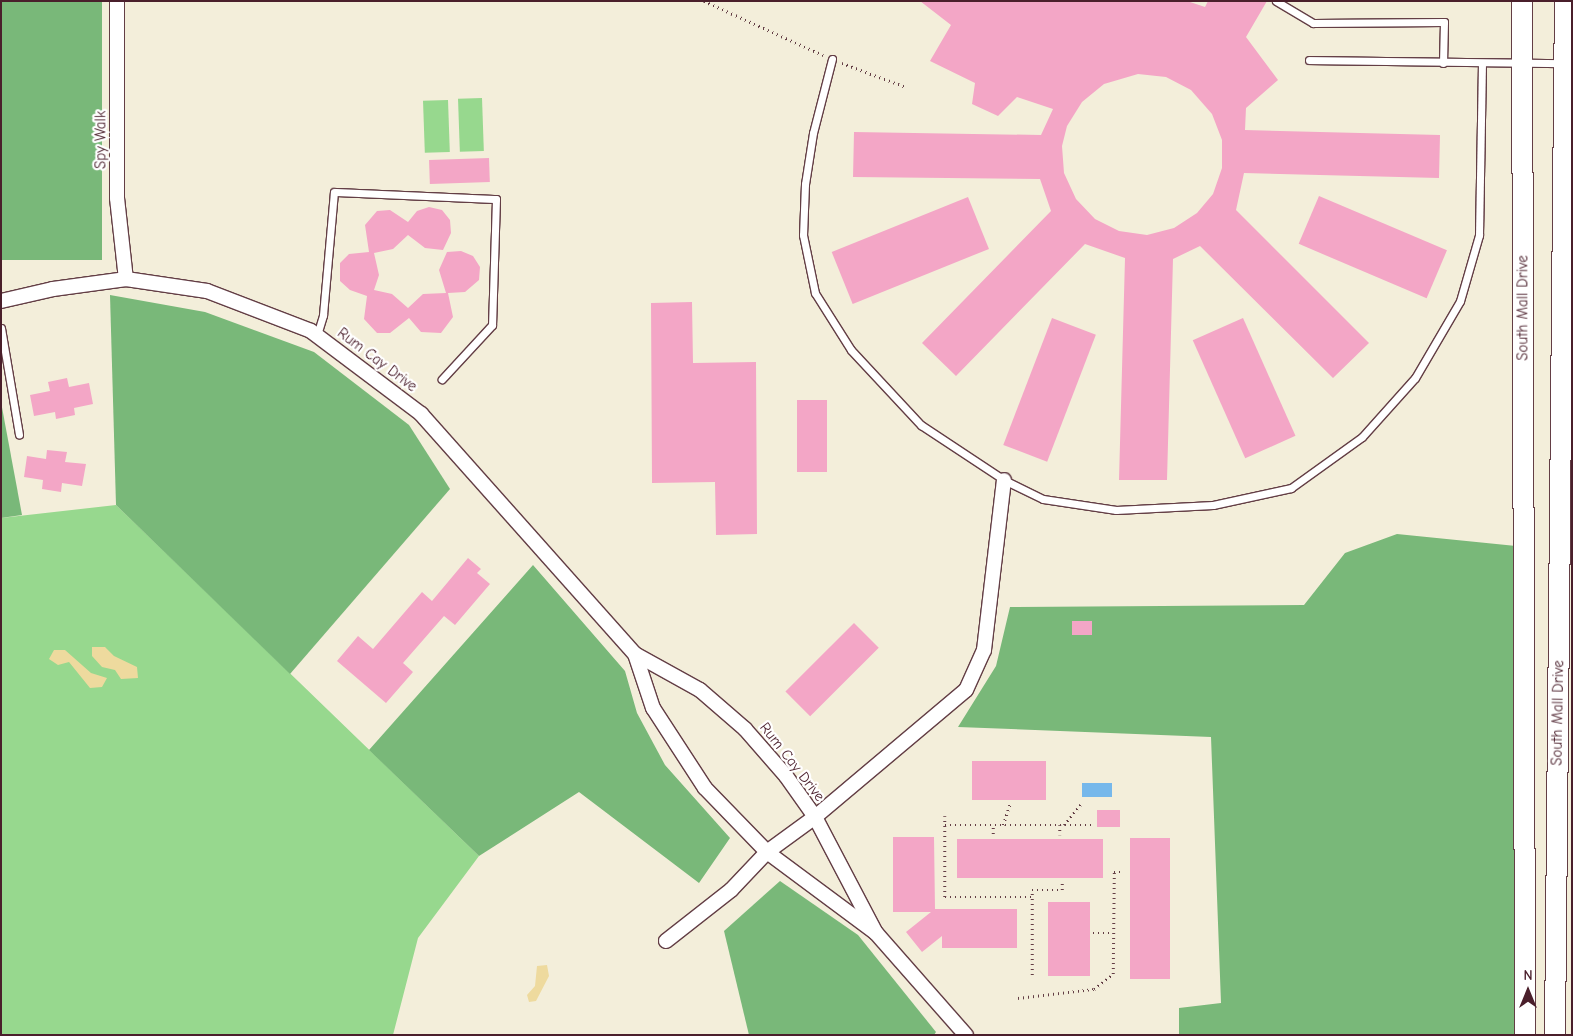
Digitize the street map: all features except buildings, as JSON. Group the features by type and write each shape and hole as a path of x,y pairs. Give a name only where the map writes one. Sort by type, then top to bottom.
{"street":[{"name":"Spy Walk","path":"117,1 117,198 126,279"},
{"name":"South Mall Drive","path":"1522,1 1525,1025"},
{"name":"South Mall Drive","path":"1556,1025 1565,1"},
{"name":"Rum Cay Drive","path":"1,301 53,289 126,279 207,291 317,335 422,414 635,654 700,690 745,729 786,776 815,818 876,933"},
{"path":"666,941 731,890 767,852 815,818 966,690 984,650 1004,480"},
{"name":"Rum Cay Drive","path":"635,654 653,708 705,788 767,852 876,933 966,1035"},
{"path":"1525,1025 1556,1025"}],"lane":[{"path":"1276,1 1313,23 1444,22 1443,63"},
{"path":"832,59 813,133 805,184 803,235 815,293 851,350 921,425 1004,480 1042,499 1116,510 1213,505 1291,488 1362,437 1415,378 1460,301 1479,235 1482,63"},
{"path":"1309,60 1563,63"},
{"path":"317,335 323,315 334,192 496,199 492,325 442,379"},
{"path":"1,328 19,434"}],"path":[{"path":"704,1 832,59 906,88"},
{"path":"1003,825 1010,803"},
{"path":"1064,825 1081,804"},
{"path":"945,816 945,897 1032,897"},
{"path":"945,825 1095,825"},
{"path":"992,834 993,825"},
{"path":"1060,825 1060,835"},
{"path":"1018,998 1094,989 1113,974 1114,872 1121,872"},
{"path":"1032,975 1032,890 1062,890 1062,881"},
{"path":"1093,933 1113,933"}],"green space":[{"path":"1,1 102,1 102,260 1,260"},
{"path":"482,98 484,151 460,152 458,99"},
{"path":"448,100 450,152 425,153 423,101"},
{"path":"110,295 205,312 314,352 409,425 450,489 290,674 116,505"},
{"path":"1,402 22,515 1,518"},
{"path":"116,505 479,856 418,938 393,1035 1,1035 1,518"},
{"path":"1397,534 1516,546 1517,1035 1179,1035 1179,1008 1221,1003 1211,737 958,727 996,666 1010,607 1304,605 1345,553"},
{"path":"533,565 625,671 637,713 665,765 730,838 699,883 579,792 479,856 369,750"},
{"path":"780,881 858,935 936,1032 934,1035 749,1035 724,931"}],"sand":[{"path":"92,647 105,647 114,656 137,667 138,678 121,679 115,670 102,667 92,656"},
{"path":"54,650 65,650 91,673 107,678 102,687 90,688 69,662 58,665 49,659"},
{"path":"547,965 549,976 536,1001 529,1002 527,995 535,986 537,966"}],"water":[{"path":"1082,783 1112,783 1112,797 1082,797"}]}
